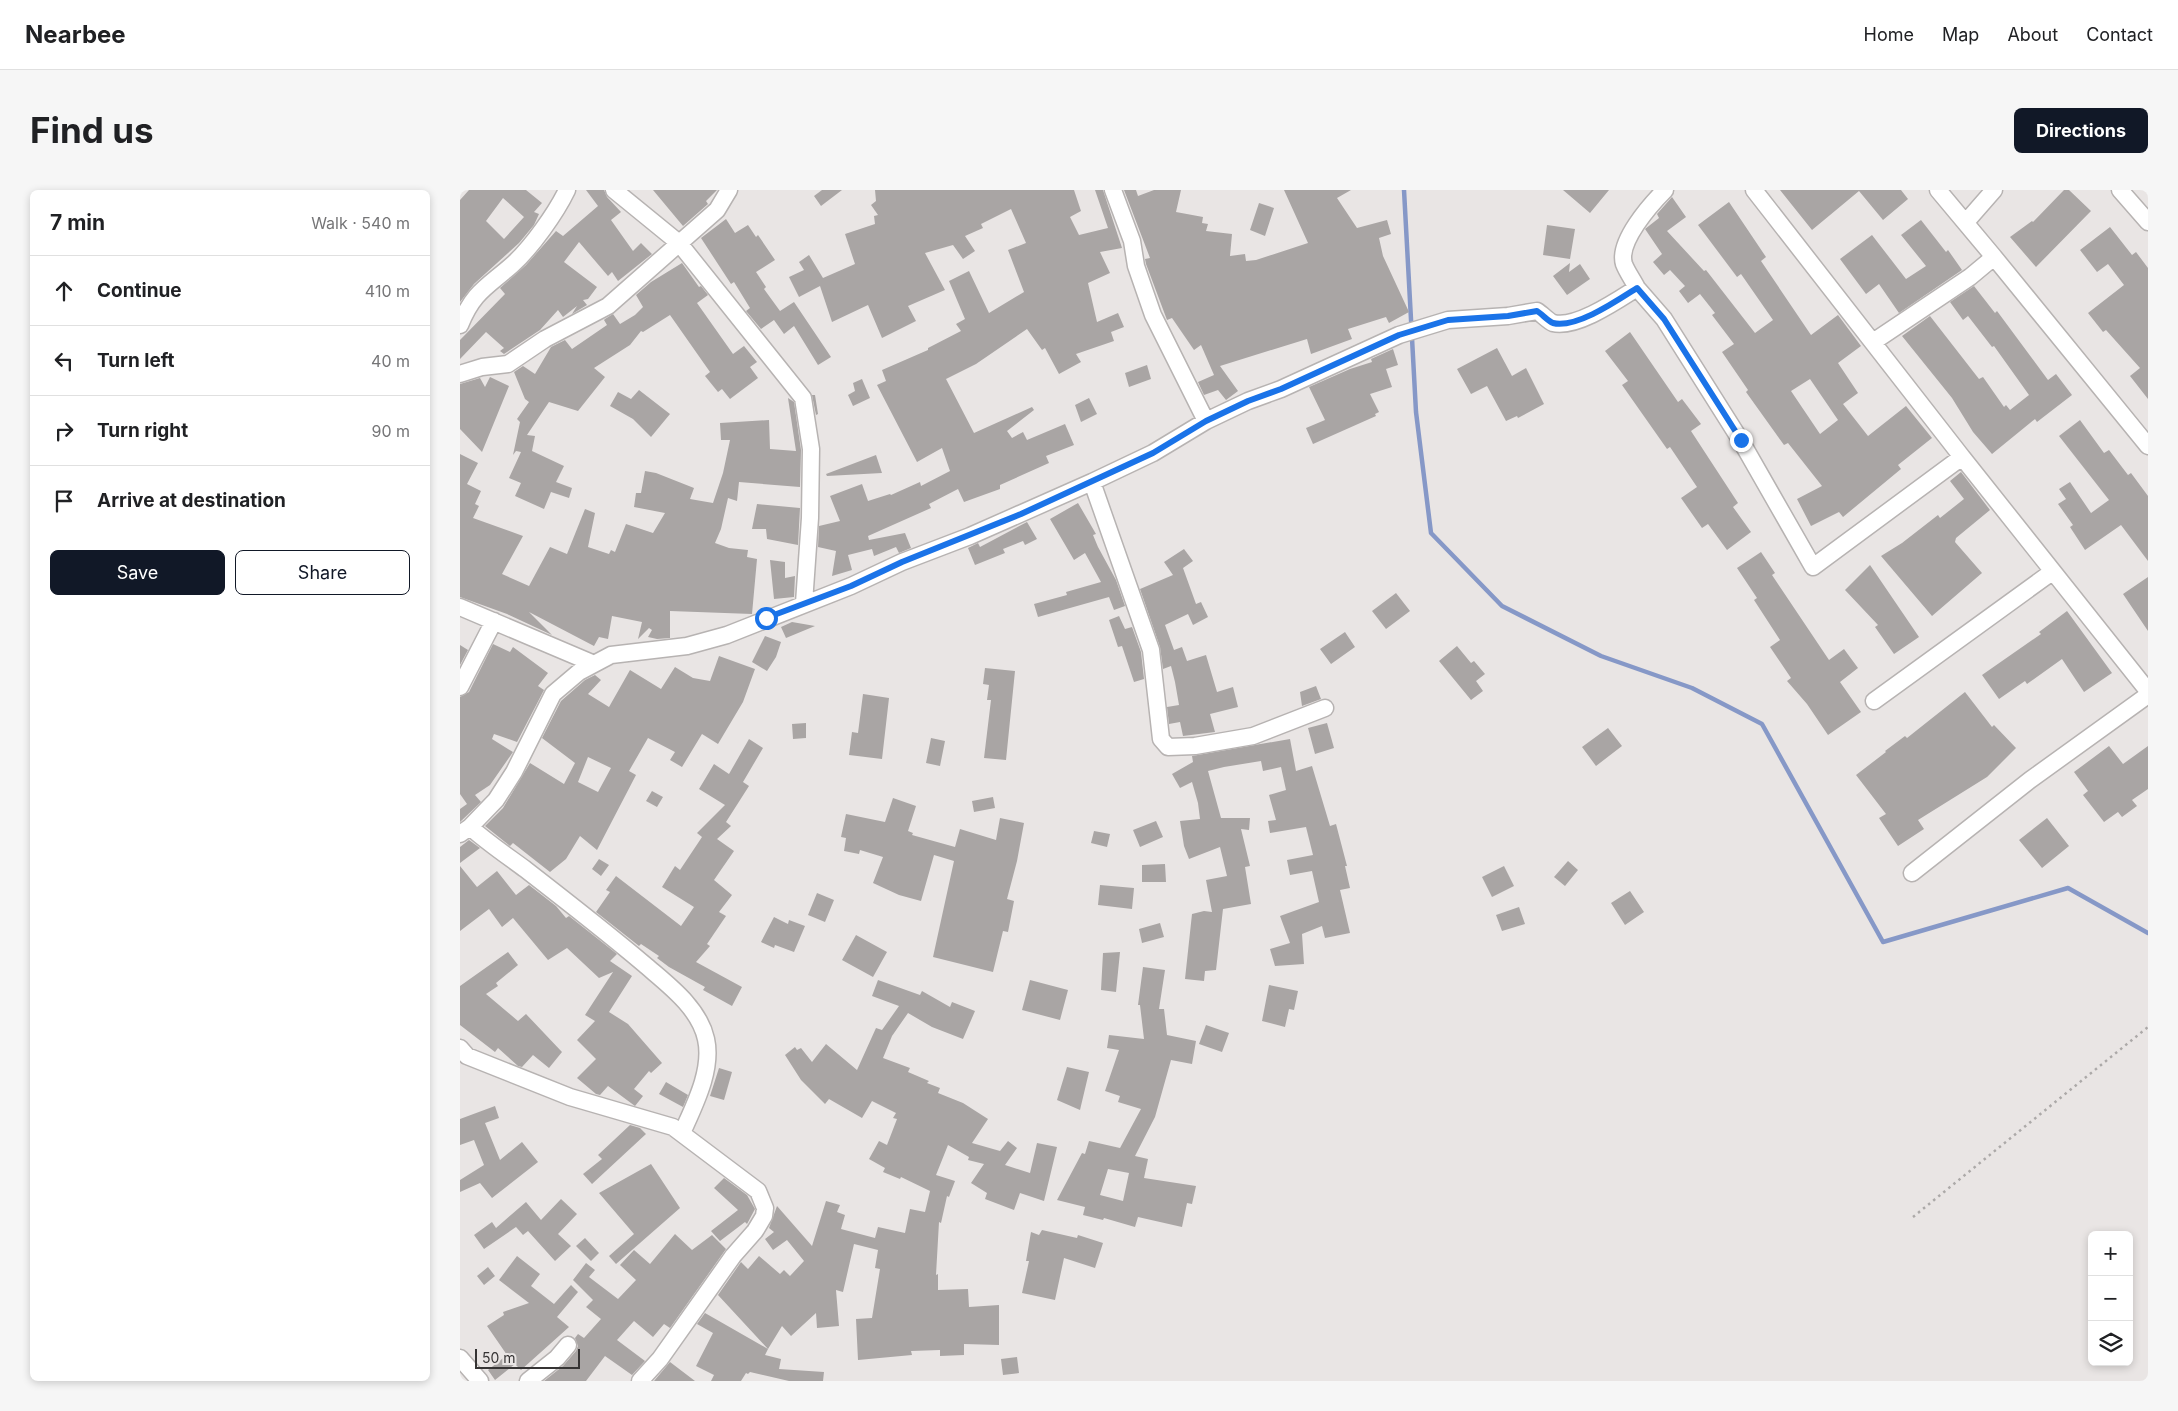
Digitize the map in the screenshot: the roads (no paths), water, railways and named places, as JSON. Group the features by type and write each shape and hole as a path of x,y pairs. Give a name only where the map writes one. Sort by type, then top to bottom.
{"street":[{"path":"460,325 469,303 531,246 567,190"},
{"path":"614,190 678,243 803,398 811,450 810,518 804,603"},
{"path":"460,374 482,367 508,364 545,339 608,306 717,210 729,190"},
{"path":"1112,190 1132,241 1136,266 1153,315 1206,421"},
{"path":"1665,190 1644,211 1627,244 1623,262 1637,288 1664,319 1736,432 1813,567 1962,457"},
{"path":"1754,190 2052,572 2148,691"},
{"path":"1938,190 2148,446"},
{"path":"1966,222 1994,190"},
{"path":"2123,190 2148,222"},
{"path":"1873,342 1970,277 1994,257"},
{"path":"682,1134 696,1103 708,1059 706,1039 698,1018 670,987 600,927 513,860 465,831 496,800 514,772 553,694 565,682 592,663 611,654 695,644 727,635 970,536 1153,453 1206,421 1248,401 1281,389 1399,335 1448,320 1508,316 1537,311 1553,323 1569,323 1599,311 1637,288"},
{"path":"1092,482 1152,650 1161,739 1168,747 1195,746 1252,736 1325,708"},
{"path":"1874,701 2052,572"},
{"path":"460,606 592,663"},
{"path":"460,688 494,621"},
{"path":"1912,873 2030,780 2148,695"},
{"path":"462,1054 570,1097 673,1126 758,1192 765,1208 764,1216 660,1359 640,1381"},
{"path":"528,1381 551,1364 568,1345"},
{"path":"460,1358 480,1381"}],"waterway":[{"path":"1404,190 1416,412 1431,533 1502,606 1601,656 1692,688 1762,724 1883,942 2068,888 2148,933"}]}
